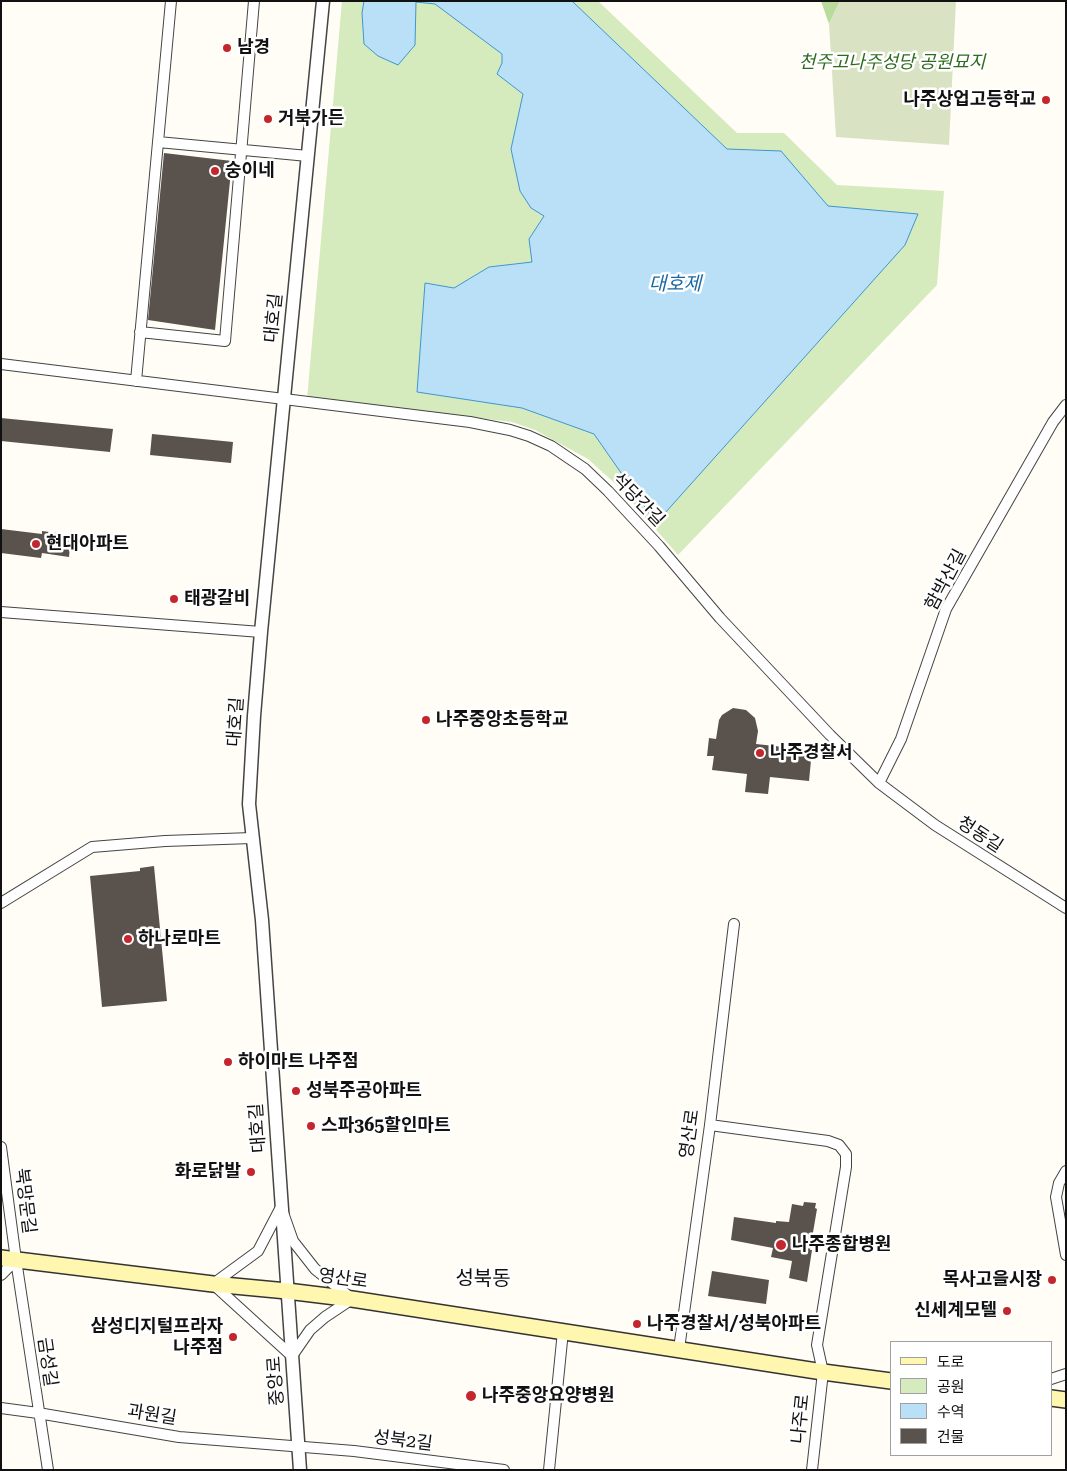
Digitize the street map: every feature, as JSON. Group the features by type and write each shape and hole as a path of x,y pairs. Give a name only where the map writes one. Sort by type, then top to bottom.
{"main road":[{"name":"영산로","path":"9,1259 352,1299 890,1381"},
{"path":"1052,1398 1066,1400"}],"street":[{"path":"136,381 171,1"},
{"path":"140,332 225,341 254,1"},
{"name":"대호길","path":"287,1291 262,920 249,804 261,632 323,1"},
{"path":"158,142 308,156"},
{"name":"석당간길","path":"1,364 470,422 502,428 529,436 551,446 585,469 608,491 830,735 879,783"},
{"name":"함박산길","path":"879,783 901,739 946,610 1053,422 1066,404"},
{"path":"1,612 261,632"},
{"name":"청동길","path":"879,783 935,825 1066,908"},
{"path":"1,904 92,847 165,841 252,838"},
{"name":"영산로","path":"678,1349 710,1125 734,924"},
{"path":"710,1125 828,1141 839,1145 846,1154 846,1167 817,1345 823,1372"},
{"name":"북망문길","path":"1,1147 9,1259"},
{"path":"1066,1171 1059,1183 1056,1197 1066,1255"},
{"path":"281,1206 293,1242 315,1269 352,1299 325,1317 310,1330 292,1356 213,1284 258,1250 281,1206"},
{"path":"1,1274 9,1259"},
{"name":"금성길","path":"9,1259 48,1470"},
{"name":"중앙로","path":"287,1291 300,1470"},
{"path":"548,1470 563,1331"},
{"name":"나주로","path":"812,1470 823,1372"},
{"path":"1052,1379 1066,1374"},
{"name":"과원길","path":"1,1408 179,1437 298,1447"},
{"name":"성북2길","path":"298,1447 354,1451 504,1470"}],"green space":[{"path":"342,1 598,1 737,133 784,133 837,185 944,191 937,285 678,555 619,487 588,459 535,430 512,422 307,399"},
{"path":"821,1 840,1 829,24"},
{"name":"천주고나주성당 공원묘지","path":"840,1 956,1 949,145 836,137 829,24"}],"water":[{"name":"대호제","path":"364,1 572,1 727,149 781,151 828,206 918,214 905,245 656,523 594,434 522,408 417,392 425,283 454,288 489,267 532,262 529,239 544,216 531,208 520,191 511,149 523,94 497,74 502,63 502,54 435,4 416,2 415,45 398,65 378,56 364,44 362,13"}],"building":[{"path":"164,153 232,161 215,330 148,320"},
{"path":"1,418 113,429 110,452 1,441"},
{"path":"152,434 233,442 231,463 150,455"},
{"name":"현대아파트","path":"1,529 42,534 42,531 71,535 69,557 42,553 41,558 1,553"},
{"name":"나주경찰서","path":"733,708 746,710 755,718 758,731 756,744 812,750 809,781 770,777 768,794 745,792 747,774 712,770 714,756 707,756 709,738 716,739 719,720 722,715"},
{"name":"하나로마트","path":"154,866 167,1001 102,1007 90,876 140,871 140,868"},
{"path":"804,1202 816,1203 815,1208 817,1209 807,1282 789,1278 792,1261 771,1257 773,1248 731,1240 734,1217 776,1223 776,1221 789,1222 792,1204 803,1206"},
{"path":"712,1271 769,1280 766,1304 708,1296"}],"place":[{"name":"남경","path":"227,48"},
{"name":"나주상업고등학교","path":"1046,100"},
{"name":"거북가든","path":"268,119"},
{"name":"숭이네","path":"215,171"},
{"name":"현대아파트","path":"36,544"},
{"name":"태광갈비","path":"174,599"},
{"name":"나주중앙초등학교","path":"426,720"},
{"name":"나주경찰서","path":"760,753"},
{"name":"하나로마트","path":"128,939"},
{"name":"하이마트 나주점","path":"228,1062"},
{"name":"성북주공아파트","path":"296,1091"},
{"name":"스파365할인마트","path":"311,1126"},
{"name":"화로닭발","path":"251,1172"},
{"name":"나주종합병원","path":"781,1245"},
{"name":"목사고을시장","path":"1052,1280"},
{"name":"신세계모텔","path":"1007,1311"},
{"name":"나주경찰서/성북아파트","path":"637,1324"},
{"name":"삼성디지털프라자 나주점","path":"233,1337"},
{"name":"나주중앙요양병원","path":"471,1396"}],"district":[{"name":"성북동","path":"483,1279"}]}
